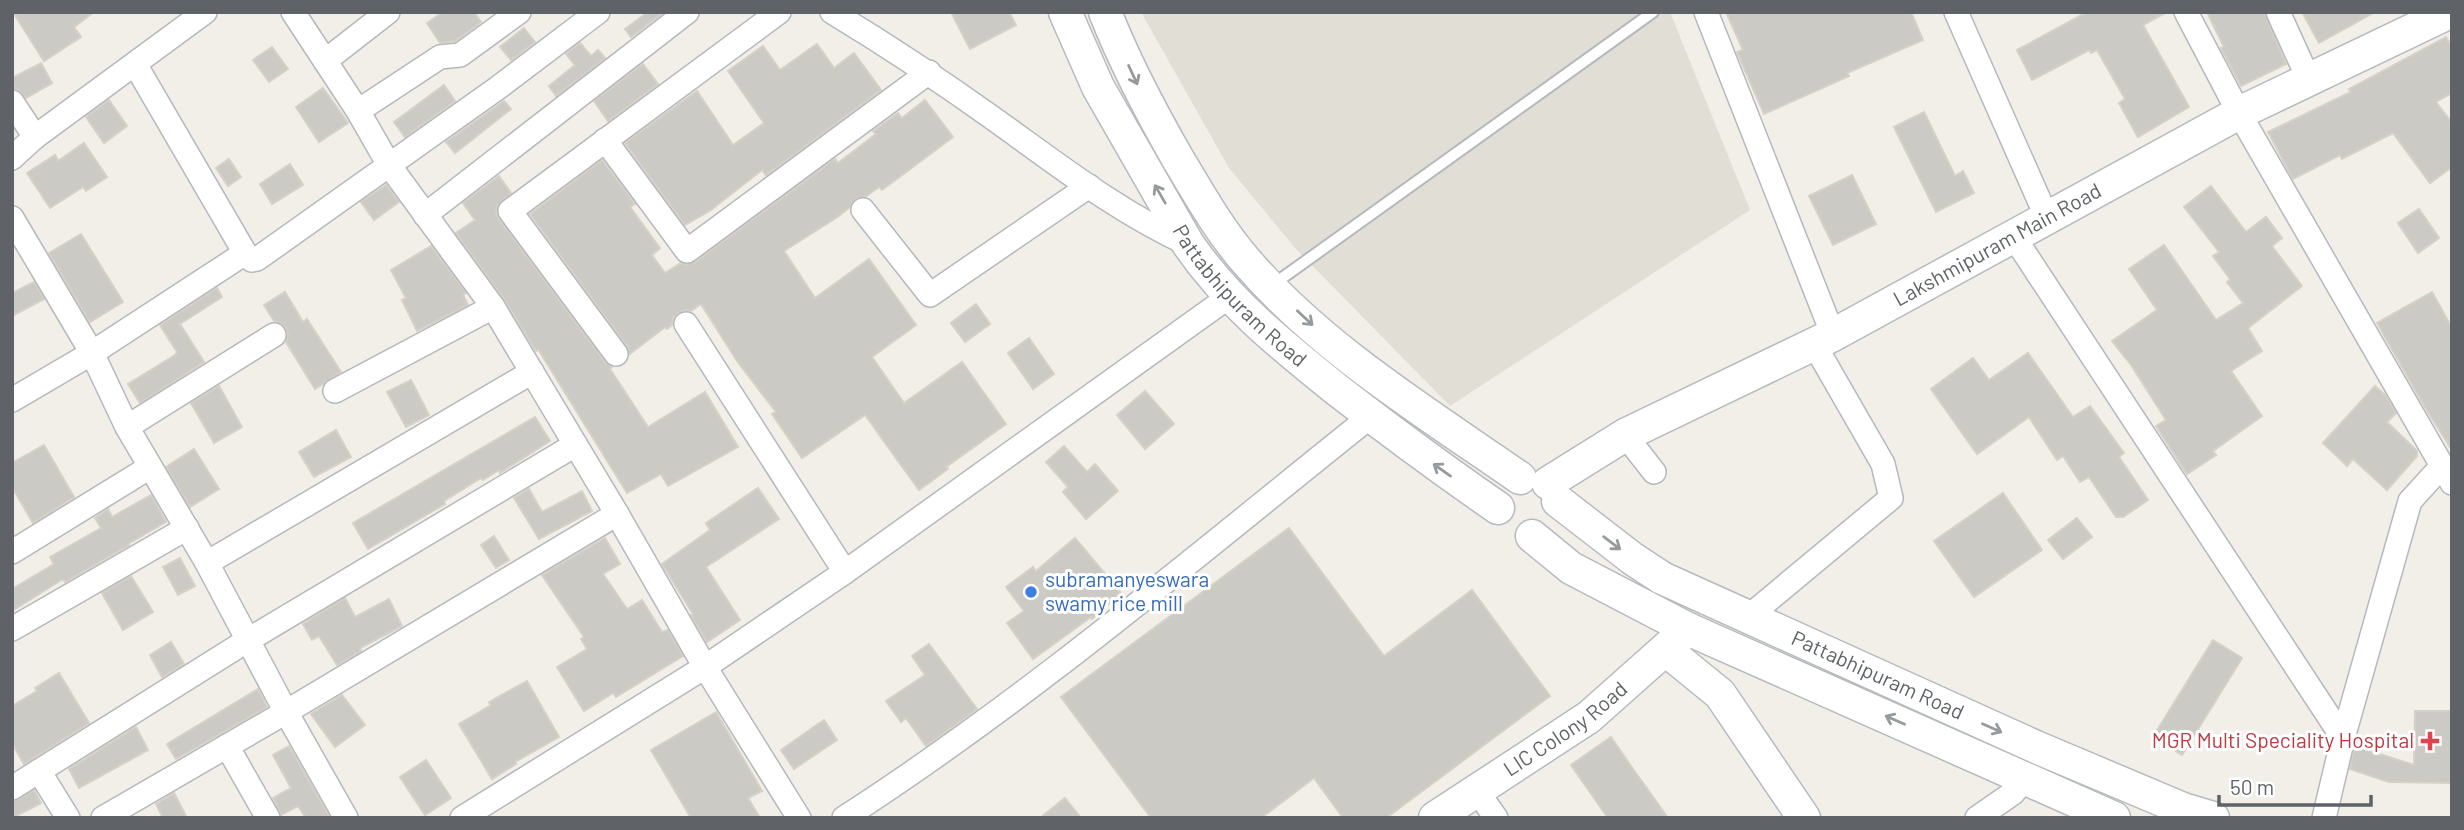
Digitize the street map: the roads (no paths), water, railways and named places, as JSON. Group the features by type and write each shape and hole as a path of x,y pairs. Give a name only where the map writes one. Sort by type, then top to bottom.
{"street":[{"path":"12,158 35,137 205,12"},
{"path":"293,12 358,111 389,165 493,307 705,667 799,818"},
{"path":"325,61 388,12"},
{"path":"358,111 440,57 460,55 519,12"},
{"path":"135,64 245,253 252,260 499,87 597,12"},
{"path":"425,215 687,12"},
{"path":"616,354 510,211 779,12"},
{"path":"832,12 929,72 1145,223 1188,244"},
{"name":"Pattabhipuram Road","path":"1065,12 1098,88 1188,244 1230,296 1297,358 1422,456 1498,509"},
{"name":"Pattabhipuram Road","path":"1105,12 1139,90 1223,232 1270,286 1328,340 1386,385 1542,487 1633,559 1662,578 2036,747 2213,818"},
{"path":"1706,12 1823,340 1883,464 1891,498 1748,617"},
{"path":"1956,12 2047,218"},
{"path":"2186,12 2239,113 2447,475 2410,501 2343,738 2324,818"},
{"path":"2278,12 2309,80"},
{"name":"Lakshmipuram Main Road","path":"1542,487 1625,435 1823,340 2239,113 2447,16"},
{"path":"605,140 687,251 929,72"},
{"path":"12,102 35,137"},
{"path":"863,210 930,295 1089,186"},
{"path":"12,218 92,353 127,427 207,563 346,818"},
{"path":"2014,237 2343,738"},
{"path":"12,400 92,353 245,253"},
{"path":"462,818 705,667 845,572 1230,296"},
{"path":"335,391 493,307"},
{"path":"686,324 845,572"},
{"path":"127,427 274,335"},
{"path":"207,563 532,372"},
{"path":"844,818 919,769 1030,688 1371,416"},
{"path":"1625,435 1654,472"},
{"path":"12,788 248,640 575,445"},
{"path":"12,552 150,467"},
{"path":"1542,487 1555,520 1541,534 1532,536 1513,533 1500,518 1498,509 1504,489 1542,487"},
{"path":"103,818 617,514"},
{"path":"12,629 187,528"},
{"name":"Pattabhipuram Road","path":"1532,536 1571,568 1677,639 2025,779 2114,818"},
{"path":"1677,639 1720,694 1804,818"},
{"name":"LIC Colony Road","path":"1435,818 1589,717 1677,639"},
{"path":"227,746 258,814"},
{"path":"39,771 68,818"},
{"path":"1977,818 2013,793 2025,779"},
{"path":"1477,791 1496,818"}],"lane":[{"path":"1270,286 1653,12"}],"place":[{"name":"subramanyeswara swamy rice mill","path":"1031,592"},
{"name":"MGR Multi Speciality Hospital","path":"2430,741"}]}
